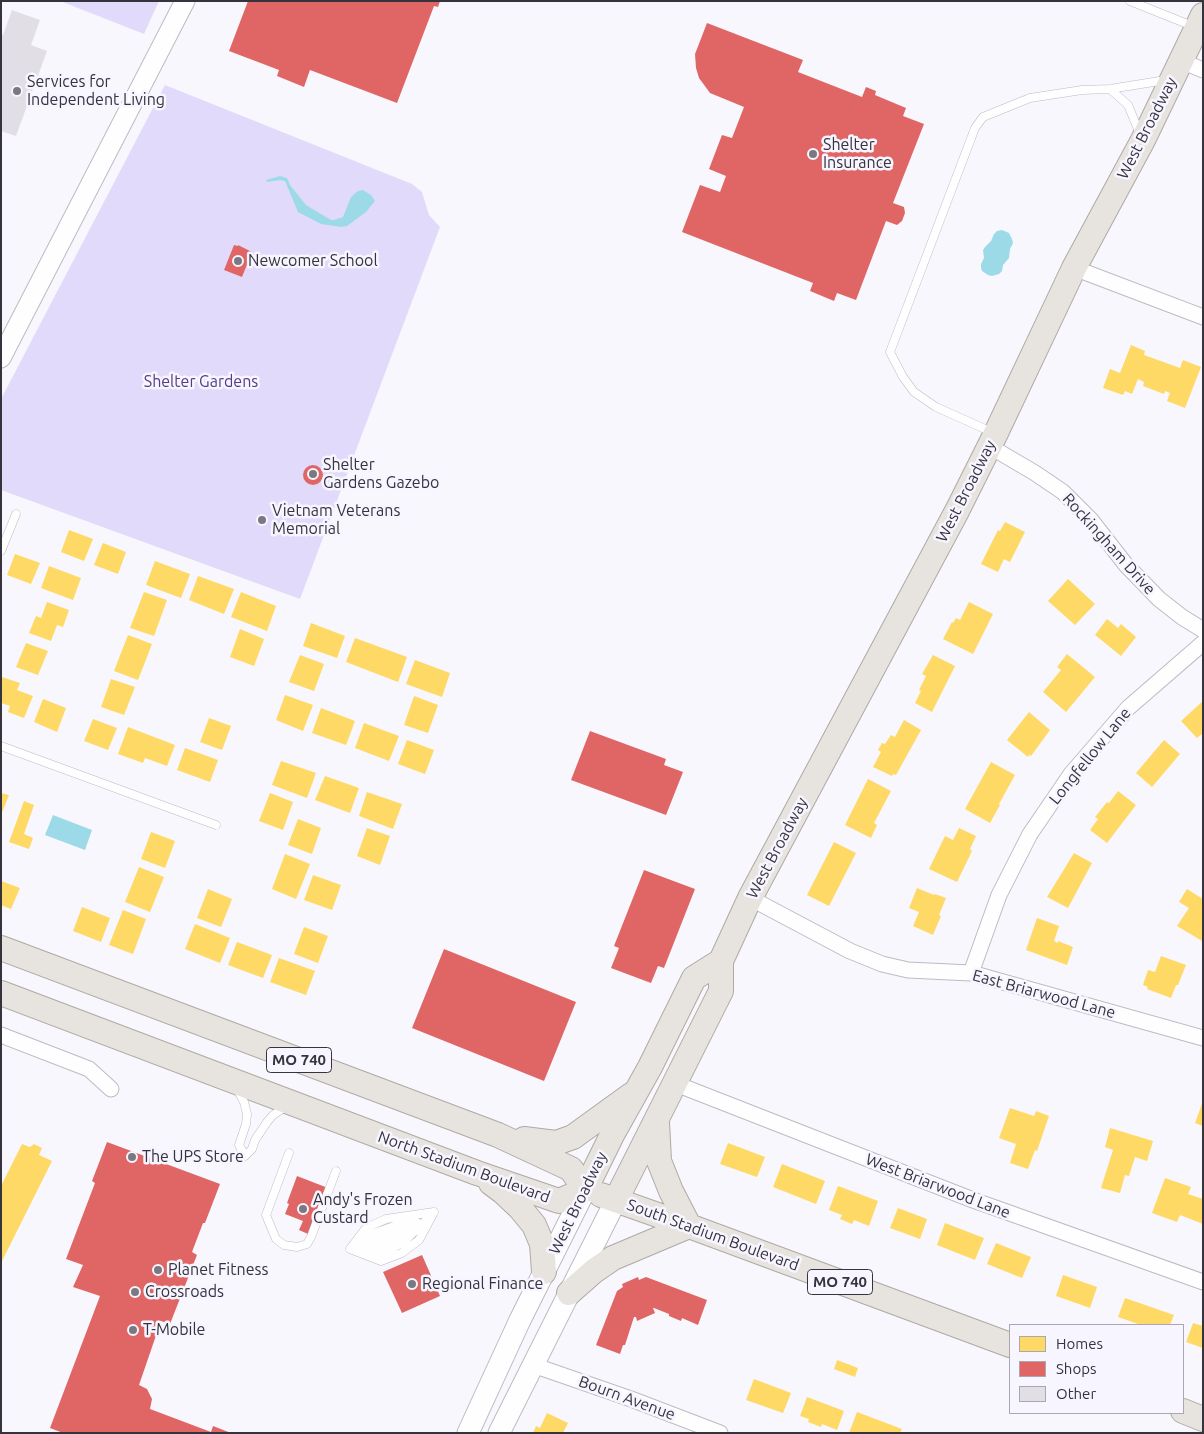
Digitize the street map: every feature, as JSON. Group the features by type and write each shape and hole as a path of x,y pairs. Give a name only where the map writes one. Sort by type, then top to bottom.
{"main road":[{"name":"West Broadway","path":"499,1433 676,1084 721,991 721,961 750,898 952,519 1074,268 1143,140 1200,22"},
{"name":"MO 740","path":"1,948 498,1134 571,1170 585,1190"},
{"name":"West Broadway","path":"468,1433 544,1272 612,1135 654,1059 694,978 721,961"},
{"name":"North Stadium Boulevard","path":"1,993 477,1173 559,1201 585,1190"},
{"path":"498,1134 556,1144 581,1132 638,1089"},
{"path":"569,1293 613,1258 689,1226 659,1162 656,1121"},
{"path":"477,1173 503,1192 534,1225 542,1244 544,1272"},
{"name":"South Stadium Boulevard","path":"585,1190 689,1226 1009,1345"},
{"path":"1184,1411 1203,1419"}],"street":[{"path":"1,358 184,1"},
{"path":"1176,70 1203,70"},
{"path":"1074,268 1203,317"},
{"name":"Rockingham Drive","path":"992,440 1063,492 1091,520 1126,565 1159,599 1203,630"},
{"name":"Longfellow Lane","path":"971,973 999,895 1030,834 1071,774 1128,708 1203,643"},
{"name":"East Briarwood Lane","path":"750,898 850,950 882,964 908,970 971,973 1203,1038"},
{"path":"1,1035 89,1068 111,1089"},
{"name":"West Briarwood Lane","path":"676,1084 972,1200 1203,1282"},
{"name":"Bourn Avenue","path":"533,1365 631,1399 720,1433"}],"lane":[{"path":"1130,1 1200,22"},
{"path":"992,440 914,392 903,377 890,352 975,128 983,117 1030,98 1082,90 1110,89 1176,70"},
{"path":"1110,89 1128,105 1143,140"},
{"path":"1,551 16,514"},
{"path":"1,746 216,825"},
{"path":"233,1081 244,1102 247,1114 246,1124 239,1145 245,1156 252,1150 255,1140 267,1122 273,1115 290,1103"},
{"path":"289,1153 266,1215 276,1239 284,1245 293,1248 307,1244 336,1171"},
{"path":"350,1249 381,1261 402,1253 419,1240 434,1212"},
{"path":"350,1249 373,1249 394,1240 434,1212"},
{"path":"350,1249 369,1235 434,1212"}],"green space":[{"path":"60,1 159,1 144,34"},
{"name":"Shelter Gardens","path":"165,85 412,184 422,192 429,215 440,227 300,599 1,490 1,399"}],"water":[{"path":"280,176 287,178 290,185 306,205 331,220 343,217 351,197 358,191 363,190 371,195 375,201 366,212 347,226 321,224 298,212 285,181 267,182 266,180"},
{"path":"1002,230 1009,233 1013,243 1009,258 999,274 988,275 981,268 984,258 983,250 994,234"},
{"path":"53,815 92,830 85,850 45,835"}],"building: Homes":[{"path":"1131,345 1145,351 1144,355 1180,368 1183,360 1201,367 1185,408 1167,401 1170,393 1165,391 1164,394 1143,386 1144,382 1138,379 1132,394 1125,391 1123,395 1103,388 1110,369 1120,373"},
{"path":"1005,522 1025,532 1010,562 1004,559 998,572 981,564 998,530 1000,531"},
{"path":"69,530 93,539 84,561 61,552"},
{"path":"103,543 126,552 118,574 94,565"},
{"path":"15,554 40,563 31,584 7,575"},
{"path":"155,561 190,574 181,598 146,585"},
{"path":"49,566 81,578 73,600 41,588"},
{"path":"198,576 234,589 224,614 189,600"},
{"path":"1068,579 1095,604 1075,625 1048,601"},
{"path":"144,592 167,600 154,636 130,628"},
{"path":"241,592 276,606 267,631 231,617"},
{"path":"47,602 69,610 63,627 57,625 51,641 29,633 36,616 41,618"},
{"path":"969,602 993,614 973,654 943,639 952,622 956,618 960,620"},
{"path":"1107,619 1118,628 1121,624 1136,637 1121,656 1095,635"},
{"path":"311,623 345,636 337,658 303,646"},
{"path":"240,629 264,639 254,666 230,657"},
{"path":"128,635 152,644 138,680 114,671"},
{"path":"355,638 407,657 398,682 346,662"},
{"path":"26,643 48,651 38,675 16,667"},
{"path":"1067,654 1095,677 1066,712 1043,692 1061,670 1057,667"},
{"path":"300,655 324,664 314,691 289,682"},
{"path":"933,655 955,666 932,712 915,703 926,676 922,674"},
{"path":"415,660 450,673 442,697 406,684"},
{"path":"2,677 20,683 17,690 33,696 24,718 8,712 10,706 1,703"},
{"path":"111,679 135,687 124,715 101,707"},
{"path":"285,695 313,705 303,731 276,720"},
{"path":"414,696 438,705 428,733 404,725"},
{"path":"43,699 66,708 57,732 34,722"},
{"path":"1203,701 1203,733 1197,738 1181,721"},
{"path":"321,708 355,721 346,745 312,733"},
{"path":"1029,712 1050,730 1031,756 1029,755 1028,757 1007,740"},
{"path":"209,718 231,726 222,750 200,742"},
{"path":"93,719 117,728 108,750 84,741"},
{"path":"904,720 921,730 896,775 893,774 892,776 873,767 881,752 878,750 882,743 885,744 891,735 895,737"},
{"path":"364,723 399,736 389,761 355,748"},
{"path":"128,727 175,745 167,766 145,758 143,763 118,754"},
{"path":"407,740 434,750 425,774 398,764"},
{"path":"1164,740 1180,754 1152,787 1136,773"},
{"path":"185,748 218,760 210,782 177,770"},
{"path":"281,761 316,773 307,798 272,785"},
{"path":"991,762 1015,775 990,823 965,809"},
{"path":"325,776 359,788 350,813 315,800"},
{"path":"868,779 891,791 874,823 877,825 871,838 845,825"},
{"path":"1118,791 1136,805 1107,843 1090,830 1098,819 1095,817"},
{"path":"367,792 402,804 393,829 359,816"},
{"path":"1,793 9,795 1,815"},
{"path":"270,793 293,802 283,830 259,821"},
{"path":"24,801 34,805 24,834 33,838 29,849 9,842"},
{"path":"298,819 321,828 312,854 288,845"},
{"path":"367,828 390,836 380,865 357,856"},
{"path":"959,828 976,836 970,849 972,851 957,882 929,869 945,836 953,840"},
{"path":"151,832 175,841 165,868 141,859"},
{"path":"834,842 856,853 829,906 807,895"},
{"path":"1074,853 1092,863 1068,908 1047,897"},
{"path":"285,854 310,864 296,899 272,889"},
{"path":"139,867 164,877 150,912 125,902"},
{"path":"313,875 341,885 332,910 304,900"},
{"path":"1,881 20,888 11,909 1,905"},
{"path":"917,888 946,898 933,935 913,926 919,912 909,908"},
{"path":"208,889 232,899 221,927 197,918"},
{"path":"1187,889 1203,899 1202,941 1177,926 1189,908 1179,902"},
{"path":"82,907 110,918 101,942 73,931"},
{"path":"123,910 146,919 133,954 109,945"},
{"path":"1037,918 1059,926 1054,941 1073,947 1067,965 1026,950"},
{"path":"195,924 230,938 220,963 185,949"},
{"path":"304,927 328,936 318,963 294,954"},
{"path":"237,942 272,955 263,978 228,965"},
{"path":"1161,956 1186,965 1171,998 1147,989 1148,987 1143,985 1148,970 1155,972"},
{"path":"279,958 315,971 306,995 270,982"},
{"path":"1203,1101 1203,1126 1195,1123"},
{"path":"1010,1108 1034,1116 1036,1111 1049,1116 1037,1151 1035,1150 1028,1169 1010,1163 1016,1144 999,1138"},
{"path":"1110,1128 1153,1141 1147,1161 1135,1157 1129,1176 1125,1175 1120,1193 1101,1188 1113,1150 1105,1147"},
{"path":"728,1143 765,1157 757,1177 720,1164"},
{"path":"22,1144 30,1147 34,1144 42,1148 39,1155 52,1161 1,1263 1,1186"},
{"path":"782,1164 825,1181 816,1204 773,1187"},
{"path":"1165,1178 1191,1187 1188,1194 1203,1199 1203,1224 1180,1215 1177,1222 1152,1213"},
{"path":"838,1186 878,1201 869,1226 854,1220 852,1224 840,1219 842,1215 829,1210"},
{"path":"898,1208 927,1219 920,1239 890,1228"},
{"path":"945,1223 984,1238 975,1260 937,1245"},
{"path":"996,1243 1031,1257 1022,1278 987,1264"},
{"path":"1063,1275 1097,1287 1090,1308 1056,1296"},
{"path":"1125,1298 1174,1315 1170,1324 1138,1324 1118,1317"},
{"path":"1193,1323 1203,1326 1203,1348 1186,1342"},
{"path":"837,1360 858,1368 855,1377 834,1369"},
{"path":"754,1379 791,1393 783,1413 746,1400"},
{"path":"807,1397 844,1411 837,1430 822,1424 821,1427 808,1422 809,1419 800,1416"},
{"path":"857,1412 902,1429 900,1433 849,1433"},
{"path":"547,1413 568,1423 563,1433 533,1433 536,1426 540,1428"}],"building: Shops":[{"path":"248,1 440,1 438,7 434,6 397,103 310,70 304,87 277,76 279,70 229,51"},
{"name":"Shelter Insurance","path":"707,23 803,60 798,72 862,97 866,87 876,91 875,95 906,108 903,116 924,124 893,203 904,207 905,213 902,221 897,225 886,221 856,300 837,293 834,301 810,291 813,283 682,232 700,185 720,192 726,176 709,169 722,135 732,138 744,107 710,93 699,78 695,54"},
{"name":"Newcomer School","path":"234,245 252,252 242,277 224,270"},
{"name":"Shelter Gardens Gazebo","path":"313,465 320,468 323,475 320,482 313,485 306,482 303,475 306,468"},
{"path":"590,731 666,759 664,765 683,772 666,815 571,780"},
{"path":"644,870 695,889 664,968 658,966 651,983 611,968 619,948 614,946"},
{"path":"444,949 576,1002 544,1081 412,1028"},
{"name":"Crossroads","path":"107,1142 220,1184 192,1252 197,1255 170,1324 161,1321 139,1385 147,1389 152,1399 150,1409 211,1432 213,1426 231,1433 63,1433 50,1428 100,1296 73,1287 83,1265 66,1259 95,1183 92,1181"},
{"name":"Andy's Frozen Custard","path":"297,1176 328,1188 308,1234 299,1230 303,1221 285,1214"},
{"path":"422,1255 440,1296 402,1313 383,1272"},
{"path":"638,1277 639,1280 646,1277 707,1300 698,1325 682,1318 681,1321 653,1308 655,1313 637,1321 636,1317 634,1317 620,1354 596,1345 617,1291 623,1287 622,1284"}],"building: Other":[{"name":"Services for Independent Living","path":"12,10 40,20 31,45 47,51 16,136 1,131 1,34 3,35"}],"place":[{"name":"Services for Independent Living","path":"17,91"},
{"name":"Shelter Insurance","path":"813,154"},
{"name":"Newcomer School","path":"238,261"},
{"name":"Shelter Gardens Gazebo","path":"313,474"},
{"name":"Vietnam Veterans Memorial","path":"262,520"},
{"name":"The UPS Store","path":"132,1157"},
{"name":"Andy's Frozen Custard","path":"303,1209"},
{"name":"Planet Fitness","path":"158,1270"},
{"name":"Regional Finance","path":"412,1284"},
{"name":"Crossroads","path":"135,1292"},
{"name":"T-Mobile","path":"133,1330"}]}
